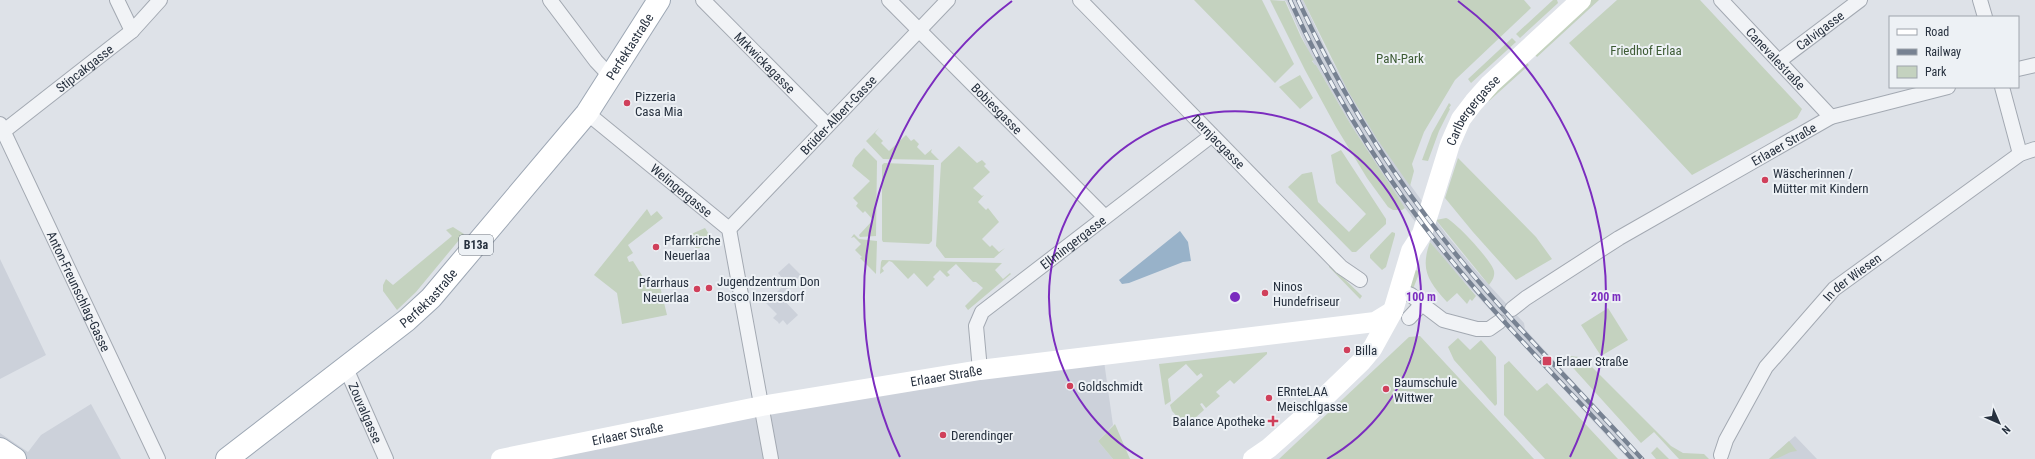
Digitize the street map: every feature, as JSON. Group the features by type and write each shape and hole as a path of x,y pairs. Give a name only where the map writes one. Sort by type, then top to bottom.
{"main road":[{"name":"Perfektastraße","path":"227,459 239,452 345,366 407,320 431,298 587,113 658,0"},
{"path":"0,450 15,459"}],"street":[{"path":"117,0 132,31"},
{"name":"Stipcakgasse","path":"2,127 132,31 160,0"},
{"path":"550,0 596,61 611,77"},
{"name":"Mrkwickagasse","path":"703,0 827,125"},
{"name":"Bobiesgasse","path":"889,0 1105,217"},
{"name":"Brüder-Albert-Gasse","path":"729,229 948,0"},
{"name":"Dernjacgasse","path":"1080,0 1211,136 1341,267 1360,280"},
{"name":"Carlbergergasse","path":"1411,251 1411,228 1434,153 1450,117 1473,86 1567,0"},
{"name":"Carlbergergasse","path":"1253,459 1269,448 1304,417 1361,362 1401,314 1399,290 1411,251 1422,234 1450,144 1467,111 1490,84 1581,0"},
{"name":"Canevalestraße","path":"1721,0 1831,117"},
{"name":"Calvigasse","path":"1779,61 1860,0"},
{"path":"1980,0 1985,16"},
{"path":"2019,69 2035,65"},
{"name":"Erlaaer Straße","path":"1512,309 1544,286 1619,238 1831,117 1944,88"},
{"path":"2002,88 2020,154"},
{"name":"Welingergasse","path":"587,113 729,229"},
{"name":"Anton-Freunschlag-Gasse","path":"2,127 158,459"},
{"name":"Ellmingergasse","path":"980,370 976,326 982,312 1211,136"},
{"name":"In der Wiesen","path":"1722,455 1726,440 1766,367 1834,289 2020,154 2035,149"},
{"path":"729,229 771,459"},
{"path":"1399,290 1411,295 1443,320 1477,330 1489,329 1499,322"},
{"name":"Erlaaer Straße","path":"501,459 762,406 980,370 1375,322 1401,314 1422,304"},
{"name":"Zouvalgasse","path":"345,366 386,459"}],"shaded area":[{"path":"1283,0 1303,0 1328,54 1363,115 1390,157 1446,234 1479,274 1524,323 1525,329 1645,459 1628,459 1442,258 1402,204 1351,125 1316,65 1315,66 1286,1"},
{"path":"0,259 46,355 0,379"},
{"path":"789,263 801,275 780,296 798,315 787,325 783,320 779,324 773,318 777,314 766,303 786,283 778,273"},
{"path":"1103,354 1113,425 1098,441 1113,459 501,459"},
{"path":"91,404 121,459 0,459 0,433 28,452 41,435"},
{"path":"1795,436 1817,459 1769,459"}],"green space":[{"path":"1194,0 1262,0 1294,64 1275,83"},
{"path":"1270,0 1285,1 1301,37 1314,60 1312,61 1316,65 1351,125 1405,208 1402,210 1393,210 1388,207 1367,178 1336,127 1305,70"},
{"name":"PaN-Park","path":"1303,0 1524,0 1531,8 1455,80 1424,132 1412,164 1414,171 1410,186 1377,139 1348,91"},
{"path":"1553,0 1557,0 1558,3 1520,38 1516,34"},
{"path":"1591,0 1599,0 1537,57 1533,53"},
{"name":"Friedhof Erlaa","path":"1617,0 1700,0 1802,109 1797,118 1692,175 1569,43"},
{"path":"1512,38 1516,42 1471,83 1468,79"},
{"path":"1525,61 1529,65 1489,101 1483,95"},
{"path":"1300,75 1313,98 1300,109 1279,87"},
{"path":"1449,103 1451,105 1449,108 1450,109 1439,131 1428,161 1422,160 1432,133"},
{"path":"879,128 875,133 883,141 881,143 889,151 906,135 911,141 914,139 919,144 917,147 925,155 932,149 931,152 939,160 883,159 866,141"},
{"path":"959,146 977,163 982,160 986,164 984,166 990,172 973,188 982,196 984,195 978,202 986,210 988,208 999,222 982,239 990,247 992,245 999,252 1005,248 994,258 945,258 936,246 941,163"},
{"path":"864,148 877,161 876,236 860,237 859,235 873,220 865,211 863,213 856,206 858,203 853,198 870,181 852,166 855,158"},
{"path":"1341,150 1386,219 1386,224 1356,252 1352,252 1288,187 1302,174 1312,172 1318,202 1349,232 1366,214 1336,183 1331,155"},
{"path":"1458,158 1536,237 1552,259 1516,280 1445,198"},
{"path":"884,163 934,165 932,241 929,244 883,242 882,165"},
{"path":"647,209 651,216 657,211 663,218 628,245 633,253 627,257 629,262 633,261 643,277 640,279 643,285 658,278 667,315 622,324 617,293 594,275"},
{"path":"1446,218 1465,233 1492,266 1494,275 1489,285 1436,220"},
{"path":"453,227 464,234 416,292 397,310 383,291 383,285 386,279 393,285 452,236 446,230"},
{"path":"705,228 714,242 696,249 689,235"},
{"path":"1392,232 1395,233 1395,235 1386,267 1382,270 1370,258 1370,255"},
{"path":"854,234 859,239 877,241 876,274 860,258 862,257 855,250 861,244 854,237 851,238"},
{"path":"1430,242 1476,296 1472,301 1470,299 1467,304 1457,293 1447,302 1435,288 1426,268 1427,252"},
{"path":"882,260 1002,263 995,270 1003,279 1010,273 1011,274 968,310 965,306 983,288 976,282 973,282 956,264 947,272 950,275 947,277 940,270 933,277 935,279 927,287 914,273 908,279 892,262 889,261 882,268 884,271 880,274"},
{"path":"1329,264 1362,296 1360,299 1329,267"},
{"path":"1415,270 1420,271 1413,289 1409,288"},
{"path":"1608,308 1628,340 1601,356 1581,325"},
{"path":"1420,336 1534,459 1279,459 1409,337"},
{"path":"1458,338 1470,350 1481,340 1496,357 1497,404 1495,406 1454,360 1448,347"},
{"path":"1267,352 1267,354 1234,384 1230,380 1216,392 1220,396 1206,408 1202,403 1200,404 1204,410 1186,426 1172,411 1170,405 1203,376 1201,373 1197,376 1186,364 1168,379 1171,401 1165,405 1159,364"},
{"path":"1570,356 1579,357 1587,362 1671,446 1683,453 1704,454 1709,459 1679,459 1654,432 1641,443 1566,360"},
{"path":"1509,361 1537,391 1547,383 1618,459 1545,459 1504,415 1504,365"},
{"path":"1115,424 1130,459 1113,459 1098,441"},
{"path":"1789,441 1797,451 1778,458 1769,459"},
{"path":"1657,447 1669,459 1656,459 1651,453"}],"water":[{"path":"1180,231 1188,242 1191,261 1183,262 1129,283 1122,284 1119,280"}],"railway":[{"path":"1290,0 1334,88 1351,117 1386,172 1424,226 1473,287 1632,459"},
{"path":"1298,0 1326,58 1374,141 1429,220 1479,282 1532,342 1642,459"}],"place":[{"name":"Pizzeria Casa Mia","path":"627,103"},
{"name":"Wäscherinnen / Mütter mit Kindern","path":"1765,180"},
{"name":"Pfarrkirche Neuerlaa","path":"656,247"},
{"name":"Jugendzentrum Don Bosco Inzersdorf","path":"709,288"},
{"name":"Pfarrhaus Neuerlaa","path":"697,289"},
{"name":"Ninos Hundefriseur","path":"1265,293"},
{"name":"Billa","path":"1347,350"},
{"name":"Erlaaer Straße","path":"1547,361"},
{"name":"Goldschmidt","path":"1070,386"},
{"name":"Baumschule Wittwer","path":"1386,389"},
{"name":"ERnteLAA Meischlgasse","path":"1269,398"},
{"name":"Balance Apotheke","path":"1273,421"},
{"name":"Derendinger","path":"943,435"}]}
